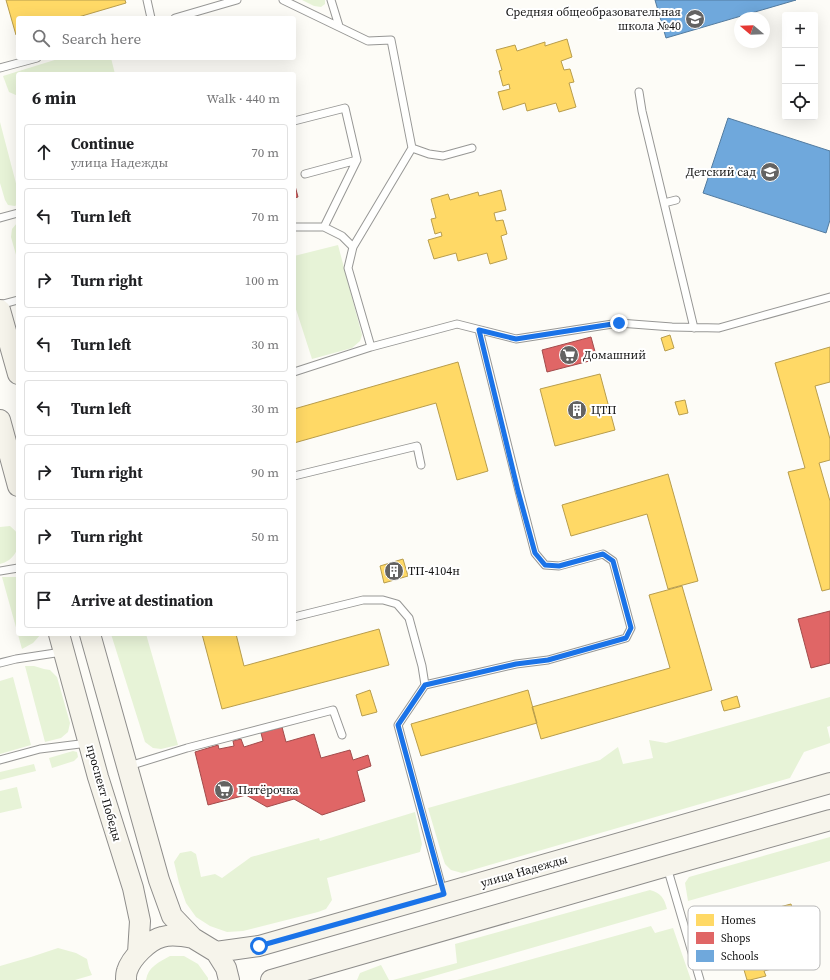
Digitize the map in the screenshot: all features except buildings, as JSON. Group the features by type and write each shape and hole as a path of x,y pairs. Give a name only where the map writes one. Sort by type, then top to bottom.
{"main road":[{"path":"0,310 16,367"},
{"path":"0,420 16,479"},
{"name":"проспект Победы","path":"91,636 159,880 172,916 193,938 216,952 226,968 229,980"},
{"name":"проспект Победы","path":"62,643 98,777 133,888 140,921 138,953"},
{"name":"улица Надежды","path":"216,952 259,946 830,783"},
{"path":"271,980 830,820"},
{"name":"проспект Победы","path":"122,976 138,953 152,942 162,937 178,935 193,938"}],"lane":[{"path":"146,0 150,16"},
{"path":"182,16 238,0"},
{"path":"283,0 368,41 391,40 412,148 353,247 348,268 372,347"},
{"path":"331,0 339,26"},
{"path":"0,68 30,60"},
{"path":"639,92 642,111 694,328"},
{"path":"296,120 345,108 358,160 324,228"},
{"path":"412,148 429,154 443,156 472,148"},
{"path":"305,174 358,160"},
{"path":"664,203 676,200"},
{"path":"0,218 16,214"},
{"path":"296,226 324,228 342,236 353,247"},
{"path":"296,371 372,347 457,324 516,339 619,323 672,327 719,328 830,297"},
{"path":"0,305 16,301"},
{"path":"444,894 398,725 425,685 516,664 555,658 626,638 631,628 613,561 603,554 559,566 545,565 535,553 518,491 479,330"},
{"path":"296,476 417,446 421,465"},
{"path":"0,571 16,568"},
{"path":"296,617 363,600 383,600 397,604 409,618 422,666 425,685"},
{"path":"0,663 62,643"},
{"path":"127,767 187,748 333,710 342,735"},
{"path":"0,760 40,749 89,743"},
{"path":"667,866 688,939"},
{"path":"697,970 700,980"}],"green space":[{"path":"302,0 325,0 325,4 321,7 314,6"},
{"path":"55,60 112,60 114,72 16,72 16,95 9,92 3,76"},
{"path":"0,122 16,183 16,205 8,205 0,183"},
{"path":"16,224 16,255 11,237 12,229"},
{"path":"338,245 362,335 360,341 352,348 312,359 296,309 296,256"},
{"path":"10,526 16,532 16,551 12,558 0,564 0,527"},
{"path":"2,577 16,577 16,627"},
{"path":"18,636 39,636 33,643 22,649"},
{"path":"112,636 147,636 178,745 161,749 153,748 145,742"},
{"path":"25,666 34,666 50,670 57,677 70,723 68,732 61,738 45,742"},
{"path":"13,677 31,745 0,754 0,681"},
{"path":"830,697 830,726 827,727 830,743 804,752 790,778 462,873 451,870 445,864 428,808 600,760 618,747 623,764 653,758 649,740 666,743"},
{"path":"73,751 77,752 78,757 74,761 52,768 49,758"},
{"path":"34,764 36,771 0,780 0,772"},
{"path":"17,787 22,808 0,813 0,791"},
{"path":"415,812 422,844 420,852 327,878 332,900 326,909 318,912 243,931 227,932 210,926 196,917 186,903 179,883 174,862 180,853 191,851 196,854 201,877 215,874 222,878 251,857 319,838 320,841"},
{"path":"830,837 830,861 688,901 685,883 689,877"},
{"path":"650,890 662,896 667,909 420,980 393,980 457,963 455,944"},
{"path":"651,926 655,933 673,928 691,980 457,980"},
{"path":"58,948 76,953 87,959 92,975 75,980 0,980 0,966"},
{"path":"170,956 184,956 198,964 208,980 146,980 147,975 152,968"},
{"path":"381,965 389,980 357,980 360,973"}],"place":[{"name":"Средняя общеобразовательная школа №40","path":"695,19"},
{"name":"Детский сад","path":"770,172"},
{"name":"Домашний","path":"569,355"},
{"name":"ЦТП","path":"577,410"},
{"name":"ТП-4104н","path":"394,571"},
{"name":"Пятёрочка","path":"224,790"}],"route":[{"path":"259,946 444,894 398,725 425,685 516,664 548,660 626,638 631,628 613,561 603,554 559,566 545,565 535,553 518,491 479,330 516,339 619,323"}]}
